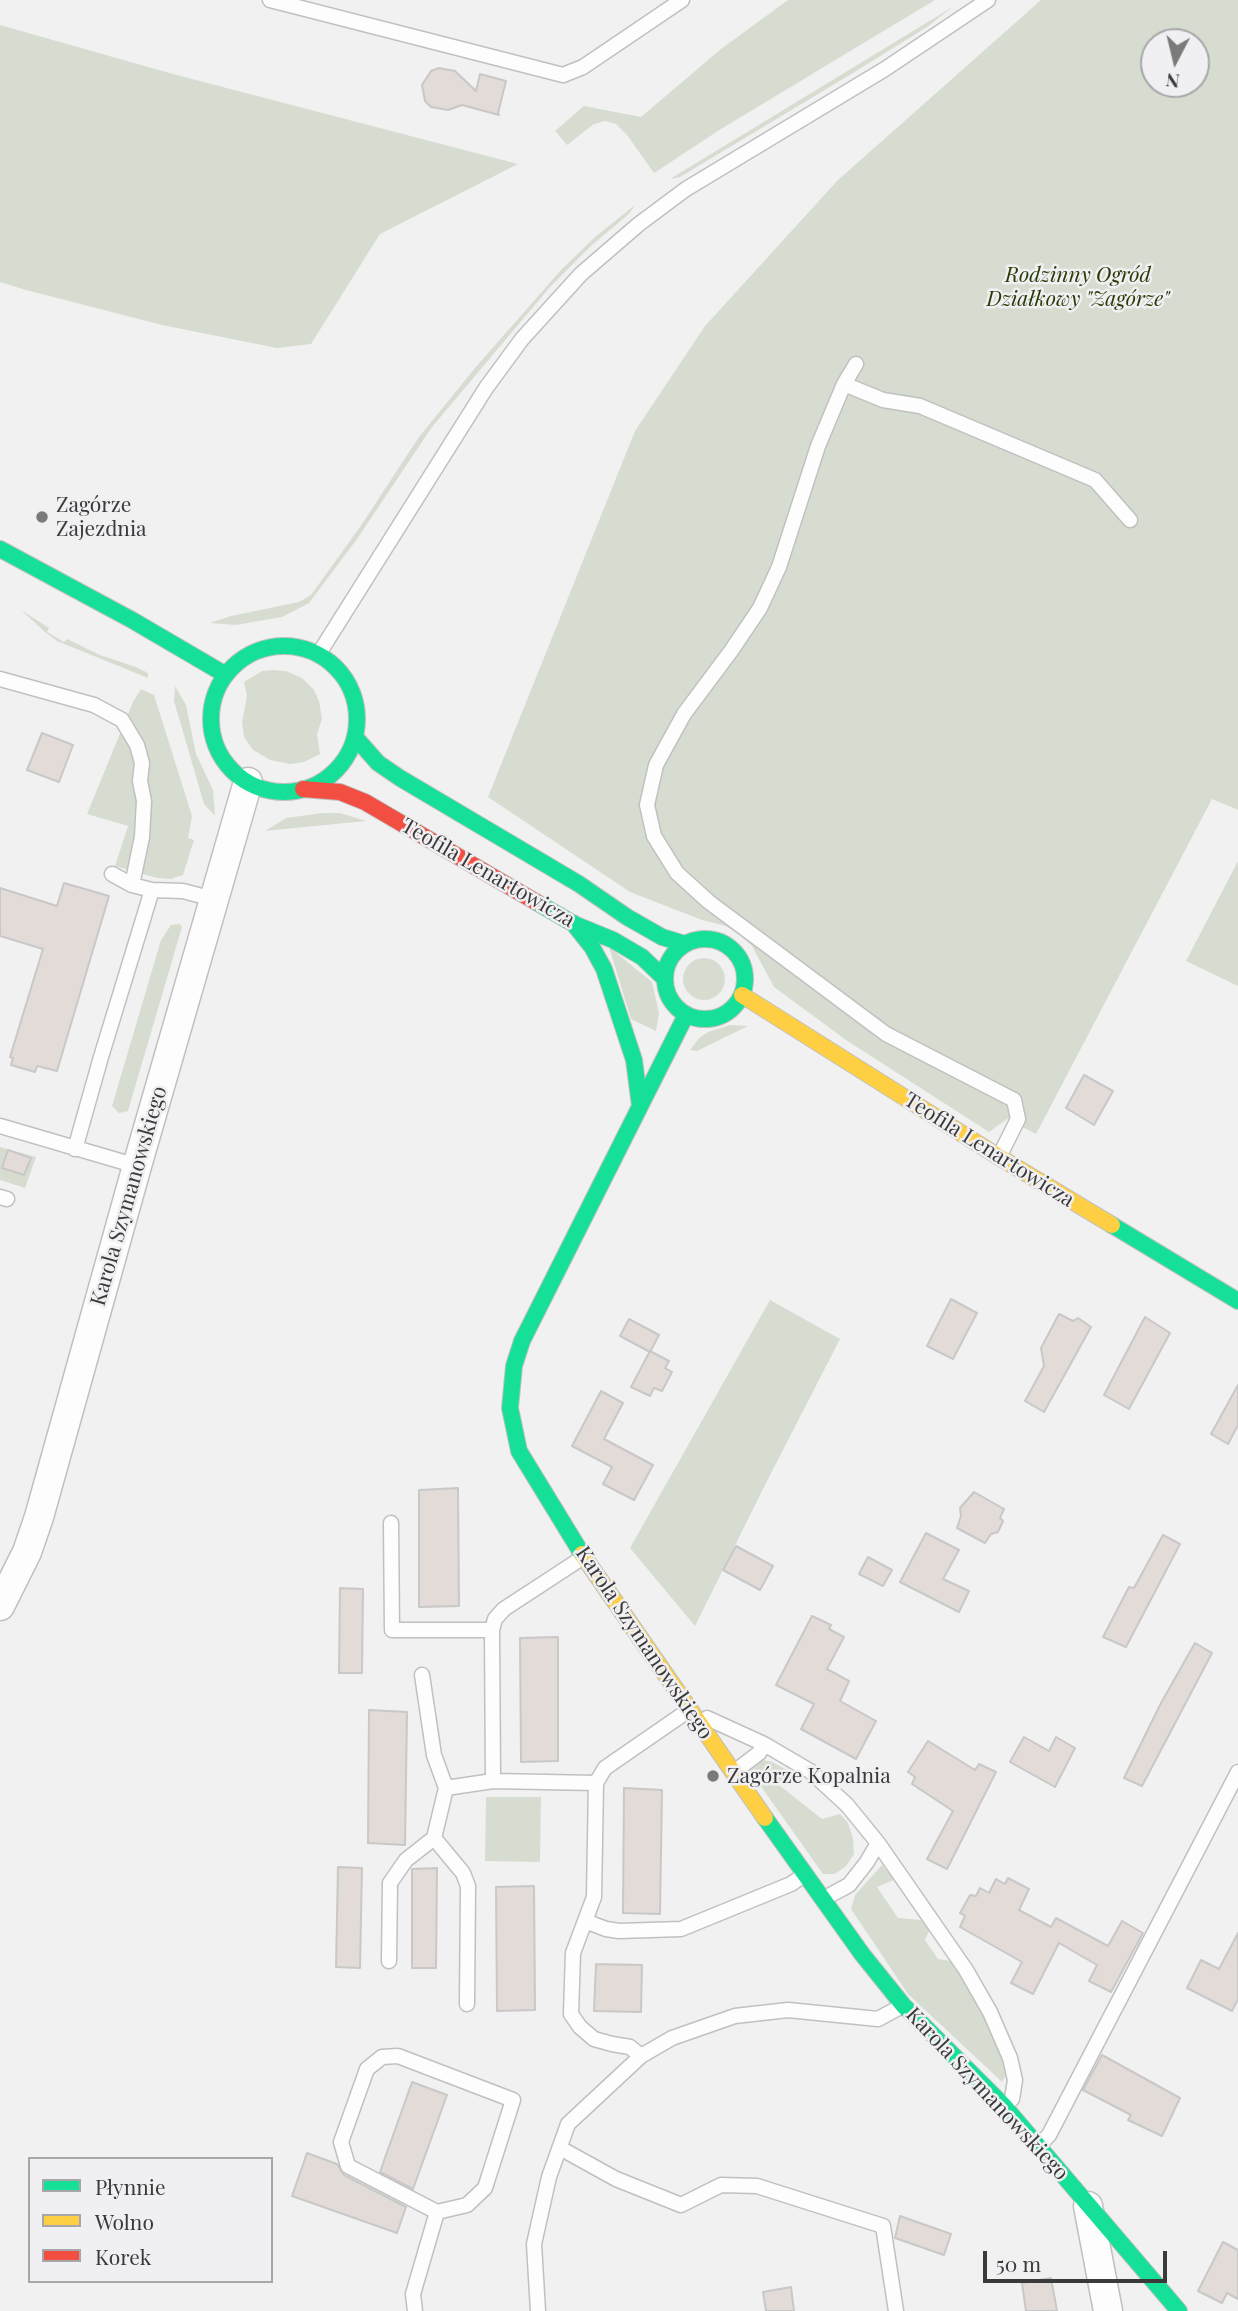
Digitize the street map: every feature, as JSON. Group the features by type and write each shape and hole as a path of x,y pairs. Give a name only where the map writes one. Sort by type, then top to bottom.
{"street":[{"path":"0,549 122,614 226,675"},
{"path":"290,646 318,654 332,664 351,690 356,705 355,737 349,752 336,770 318,783 303,789 285,792 248,782 225,762 213,734 213,703 226,675 247,656 261,649 290,646"},
{"name":"Teofila Lenartowicza","path":"355,737 378,763 400,778 573,880 627,917 662,937 685,944"},
{"name":"Karola Szymanowskiego","path":"0,1606 27,1552 39,1517 248,782"},
{"name":"Teofila Lenartowicza","path":"303,789 340,792 365,802 573,923 642,957 664,978"},
{"path":"573,923 592,947 604,969 634,1060 639,1082 640,1106"},
{"path":"698,939 715,940 733,951 744,972 742,995 732,1009 723,1015 705,1020 687,1015 673,1005 668,996 664,978 669,961 685,944 698,939"},
{"name":"Teofila Lenartowicza","path":"742,995 999,1157 1238,1301"},
{"name":"Karola Szymanowskiego","path":"687,1015 522,1341 510,1386 510,1408 519,1451 584,1557 862,1954 903,2005 1004,2106 1179,2311"},
{"path":"1087,2203 1108,2311"}],"lane":[{"path":"270,0 563,75 583,67 682,0"},
{"path":"318,654 486,387 522,339 581,274 639,224 686,189 895,63 988,0"},
{"path":"856,363 844,384 818,446 779,567 760,608 732,651 684,714 656,765 647,805 654,836 677,873 709,902 887,1034 1014,1100 1018,1119 999,1157"},
{"path":"844,384 883,400 920,406 1095,480 1130,520"},
{"path":"0,679 94,705 122,720 137,745 142,763 142,837 132,885"},
{"path":"113,874 132,885 152,890 183,891 213,899"},
{"path":"75,1149 152,890"},
{"path":"0,1126 137,1166"},
{"path":"391,1523 392,1630 492,1630"},
{"path":"493,1780 492,1630 495,1619 504,1609 584,1557"},
{"path":"389,1961 390,1883 406,1860 434,1838 446,1788 434,1755 422,1675"},
{"path":"641,2056 630,2047 594,2039 580,2027 571,2014 573,1953 594,1897 596,1783 605,1768 689,1710 764,1744 810,1770 847,1805 878,1843 966,1970 990,2012 1010,2057 1015,2080 1012,2099 1004,2106"},
{"path":"733,1773 759,1753 764,1744"},
{"path":"1038,2147 1049,2135 1238,1772"},
{"path":"446,1788 493,1780 596,1783"},
{"path":"434,1838 463,1873 468,1886 467,2004"},
{"path":"824,1899 849,1885 878,1843"},
{"path":"585,1921 606,1930 681,1929 791,1884 805,1875"},
{"path":"538,2311 534,2244 549,2177 568,2124 641,2056 672,2038 735,2016 788,2010 878,2019 903,2005"},
{"path":"398,2056 513,2100 485,2188 467,2205 437,2212 348,2166 341,2142 367,2069 382,2057 398,2056"},
{"path":"560,2148 617,2179 681,2205 721,2185 757,2186 883,2226 897,2311"},
{"path":"415,2311 414,2294 437,2212"}],"green space":[{"path":"788,0 935,0 721,129 654,173 616,124 605,121 594,124 567,145 555,131 584,106 641,117 721,49"},
{"name":"Rodzinny Ogród Działkowy \"Zagórze\"","path":"1041,0 1238,0 1238,810 1212,799 1036,1134 1007,1119 989,1132 846,1040 774,987 752,946 741,936 726,926 702,920 630,892 488,797 635,431 705,326 838,180"},
{"path":"954,6 927,27 853,73 680,177 670,179"},
{"path":"0,25 173,74 518,164 380,234 311,344 277,348 162,325 26,290 0,282"},
{"path":"635,205 629,214 592,245 550,287 432,427 357,539 309,603 282,617 236,625 210,623 299,602 311,595 419,437 475,368 561,270 595,237"},
{"path":"21,610 49,628 47,632 64,642 67,639 100,655 136,667 148,673 148,678 57,641"},
{"path":"262,671 286,671 302,678 314,690 319,701 322,719 317,734 320,754 304,762 290,764 270,760 253,750 244,737 242,722 247,696 244,682"},
{"path":"175,686 186,705 196,754 213,790 215,816 204,804 174,701"},
{"path":"141,689 154,695 192,816 188,838 194,840 183,875 171,879 157,878 115,866 128,826 87,814 133,702"},
{"path":"340,813 366,821 265,831 286,818"},
{"path":"1238,861 1238,986 1186,961"},
{"path":"180,924 182,927 128,1111 119,1113 112,1106 161,940 171,925"},
{"path":"609,947 652,982 659,1013 656,1031 631,1019"},
{"path":"704,958 719,964 725,979 719,994 704,1000 689,994 683,979 689,964"},
{"path":"730,1025 748,1026 697,1051 690,1050 699,1038 708,1032"},
{"path":"0,1147 36,1157 25,1188 0,1180"},
{"path":"770,1300 840,1339 695,1626 630,1548"},
{"path":"763,1760 797,1775 779,1785 822,1819 840,1814 848,1823 854,1854 846,1866 835,1874 823,1874 750,1771 755,1764"},
{"path":"486,1797 541,1797 540,1862 485,1861"},
{"path":"882,1865 894,1880 877,1887 898,1918 921,1920 929,1931 925,1940 938,1959 950,1961 970,1985 1007,2074 1002,2082 908,1994 851,1909 855,1895"}],"building":[{"path":"439,68 455,71 476,91 480,74 506,81 499,115 462,105 448,110 431,107 425,101 422,85 431,71"},
{"path":"42,733 73,745 59,782 27,770"},
{"path":"64,883 109,896 57,1071 37,1066 35,1072 11,1065 13,1058 10,1057 43,949 0,936 0,888 57,906"},
{"path":"1084,1075 1113,1091 1094,1125 1066,1108"},
{"path":"8,1150 31,1158 24,1175 2,1168"},
{"path":"951,1299 977,1313 953,1359 927,1346"},
{"path":"1059,1314 1073,1321 1078,1318 1091,1327 1044,1412 1025,1401 1044,1366 1041,1348"},
{"path":"1145,1317 1170,1333 1129,1409 1104,1395"},
{"path":"629,1319 659,1335 650,1352 620,1336"},
{"path":"650,1351 669,1361 665,1368 672,1372 662,1391 654,1388 650,1396 631,1387"},
{"path":"1238,1385 1238,1425 1228,1444 1211,1434"},
{"path":"601,1391 623,1403 604,1439 653,1465 634,1500 603,1484 612,1467 572,1446"},
{"path":"458,1488 459,1606 419,1607 419,1490"},
{"path":"974,1492 1004,1509 998,1532 991,1534 985,1543 957,1528 961,1516 960,1508"},
{"path":"926,1533 959,1550 943,1579 969,1591 959,1612 900,1582"},
{"path":"1163,1535 1180,1544 1126,1647 1103,1637 1129,1587 1134,1588"},
{"path":"736,1546 773,1566 760,1590 723,1570"},
{"path":"868,1557 892,1570 883,1586 859,1574"},
{"path":"340,1588 363,1589 362,1673 339,1673"},
{"path":"812,1616 831,1625 829,1629 844,1637 827,1669 849,1681 840,1701 876,1721 856,1759 801,1729 814,1704 776,1685"},
{"path":"558,1637 558,1761 521,1762 520,1638"},
{"path":"1195,1643 1212,1653 1142,1786 1124,1778 1161,1703"},
{"path":"369,1710 407,1712 405,1845 368,1843"},
{"path":"1024,1737 1049,1751 1056,1737 1075,1748 1055,1787 1010,1762"},
{"path":"928,1741 975,1770 979,1764 996,1772 947,1869 927,1859 953,1811 912,1784 915,1777 908,1772"},
{"path":"624,1788 662,1790 660,1914 623,1913"},
{"path":"338,1867 362,1868 360,1968 336,1967"},
{"path":"437,1868 436,1968 412,1968 412,1869"},
{"path":"1008,1878 1029,1889 1019,1910 1051,1927 1056,1918 1108,1946 1122,1921 1143,1933 1111,1992 1089,1981 1097,1965 1059,1943 1033,1994 1011,1983 1022,1962 960,1927 965,1916 960,1913 970,1895 976,1896 980,1888 989,1893 996,1879 1005,1884"},
{"path":"534,1886 535,2010 497,2011 496,1887"},
{"path":"1238,1933 1238,1999 1232,2011 1187,1988 1201,1960 1219,1969"},
{"path":"596,1964 642,1965 641,2012 594,2011"},
{"path":"1102,2055 1180,2098 1162,2136 1128,2120 1131,2115 1083,2090"},
{"path":"412,2082 447,2095 413,2189 380,2172"},
{"path":"307,2153 337,2164 344,2175 406,2207 397,2233 292,2196"},
{"path":"900,2216 951,2234 944,2255 895,2238"},
{"path":"1223,2242 1238,2250 1238,2299 1227,2293 1222,2303 1198,2291"},
{"path":"1051,2278 1057,2311 1026,2311 1022,2283"},
{"path":"791,2287 794,2311 766,2311 763,2292"}],"traffic: fast":[{"path":"0,549 132,620 226,675"},
{"path":"284,646 312,652 335,668 351,691 357,719 351,747 335,770 312,786 284,792 256,786 233,770 217,747 211,719 217,691 233,668 256,652 284,646"},
{"path":"355,737 378,763 400,778 579,884 627,917 662,937 685,944"},
{"path":"536,902 642,957 664,978"},
{"path":"573,923 592,947 604,969 634,1060 640,1106"},
{"path":"705,939 720,942 733,951 742,964 745,979 742,994 733,1007 720,1016 705,1019 690,1016 677,1007 668,994 665,979 668,964 677,951 690,942 705,939"},
{"path":"582,1554 519,1451 510,1408 514,1366 522,1341 686,1015"},
{"path":"1112,1225 1238,1301"},
{"path":"765,1818 862,1954 903,2005 1004,2106 1179,2311"}],"traffic: slow":[{"path":"742,995 1112,1225"},
{"path":"582,1554 765,1818"}],"traffic: jam":[{"path":"303,789 340,792 365,802 536,902"}],"place":[{"name":"Zagórze Zajezdnia","path":"42,517"},
{"name":"Zagórze Kopalnia","path":"713,1776"}]}
